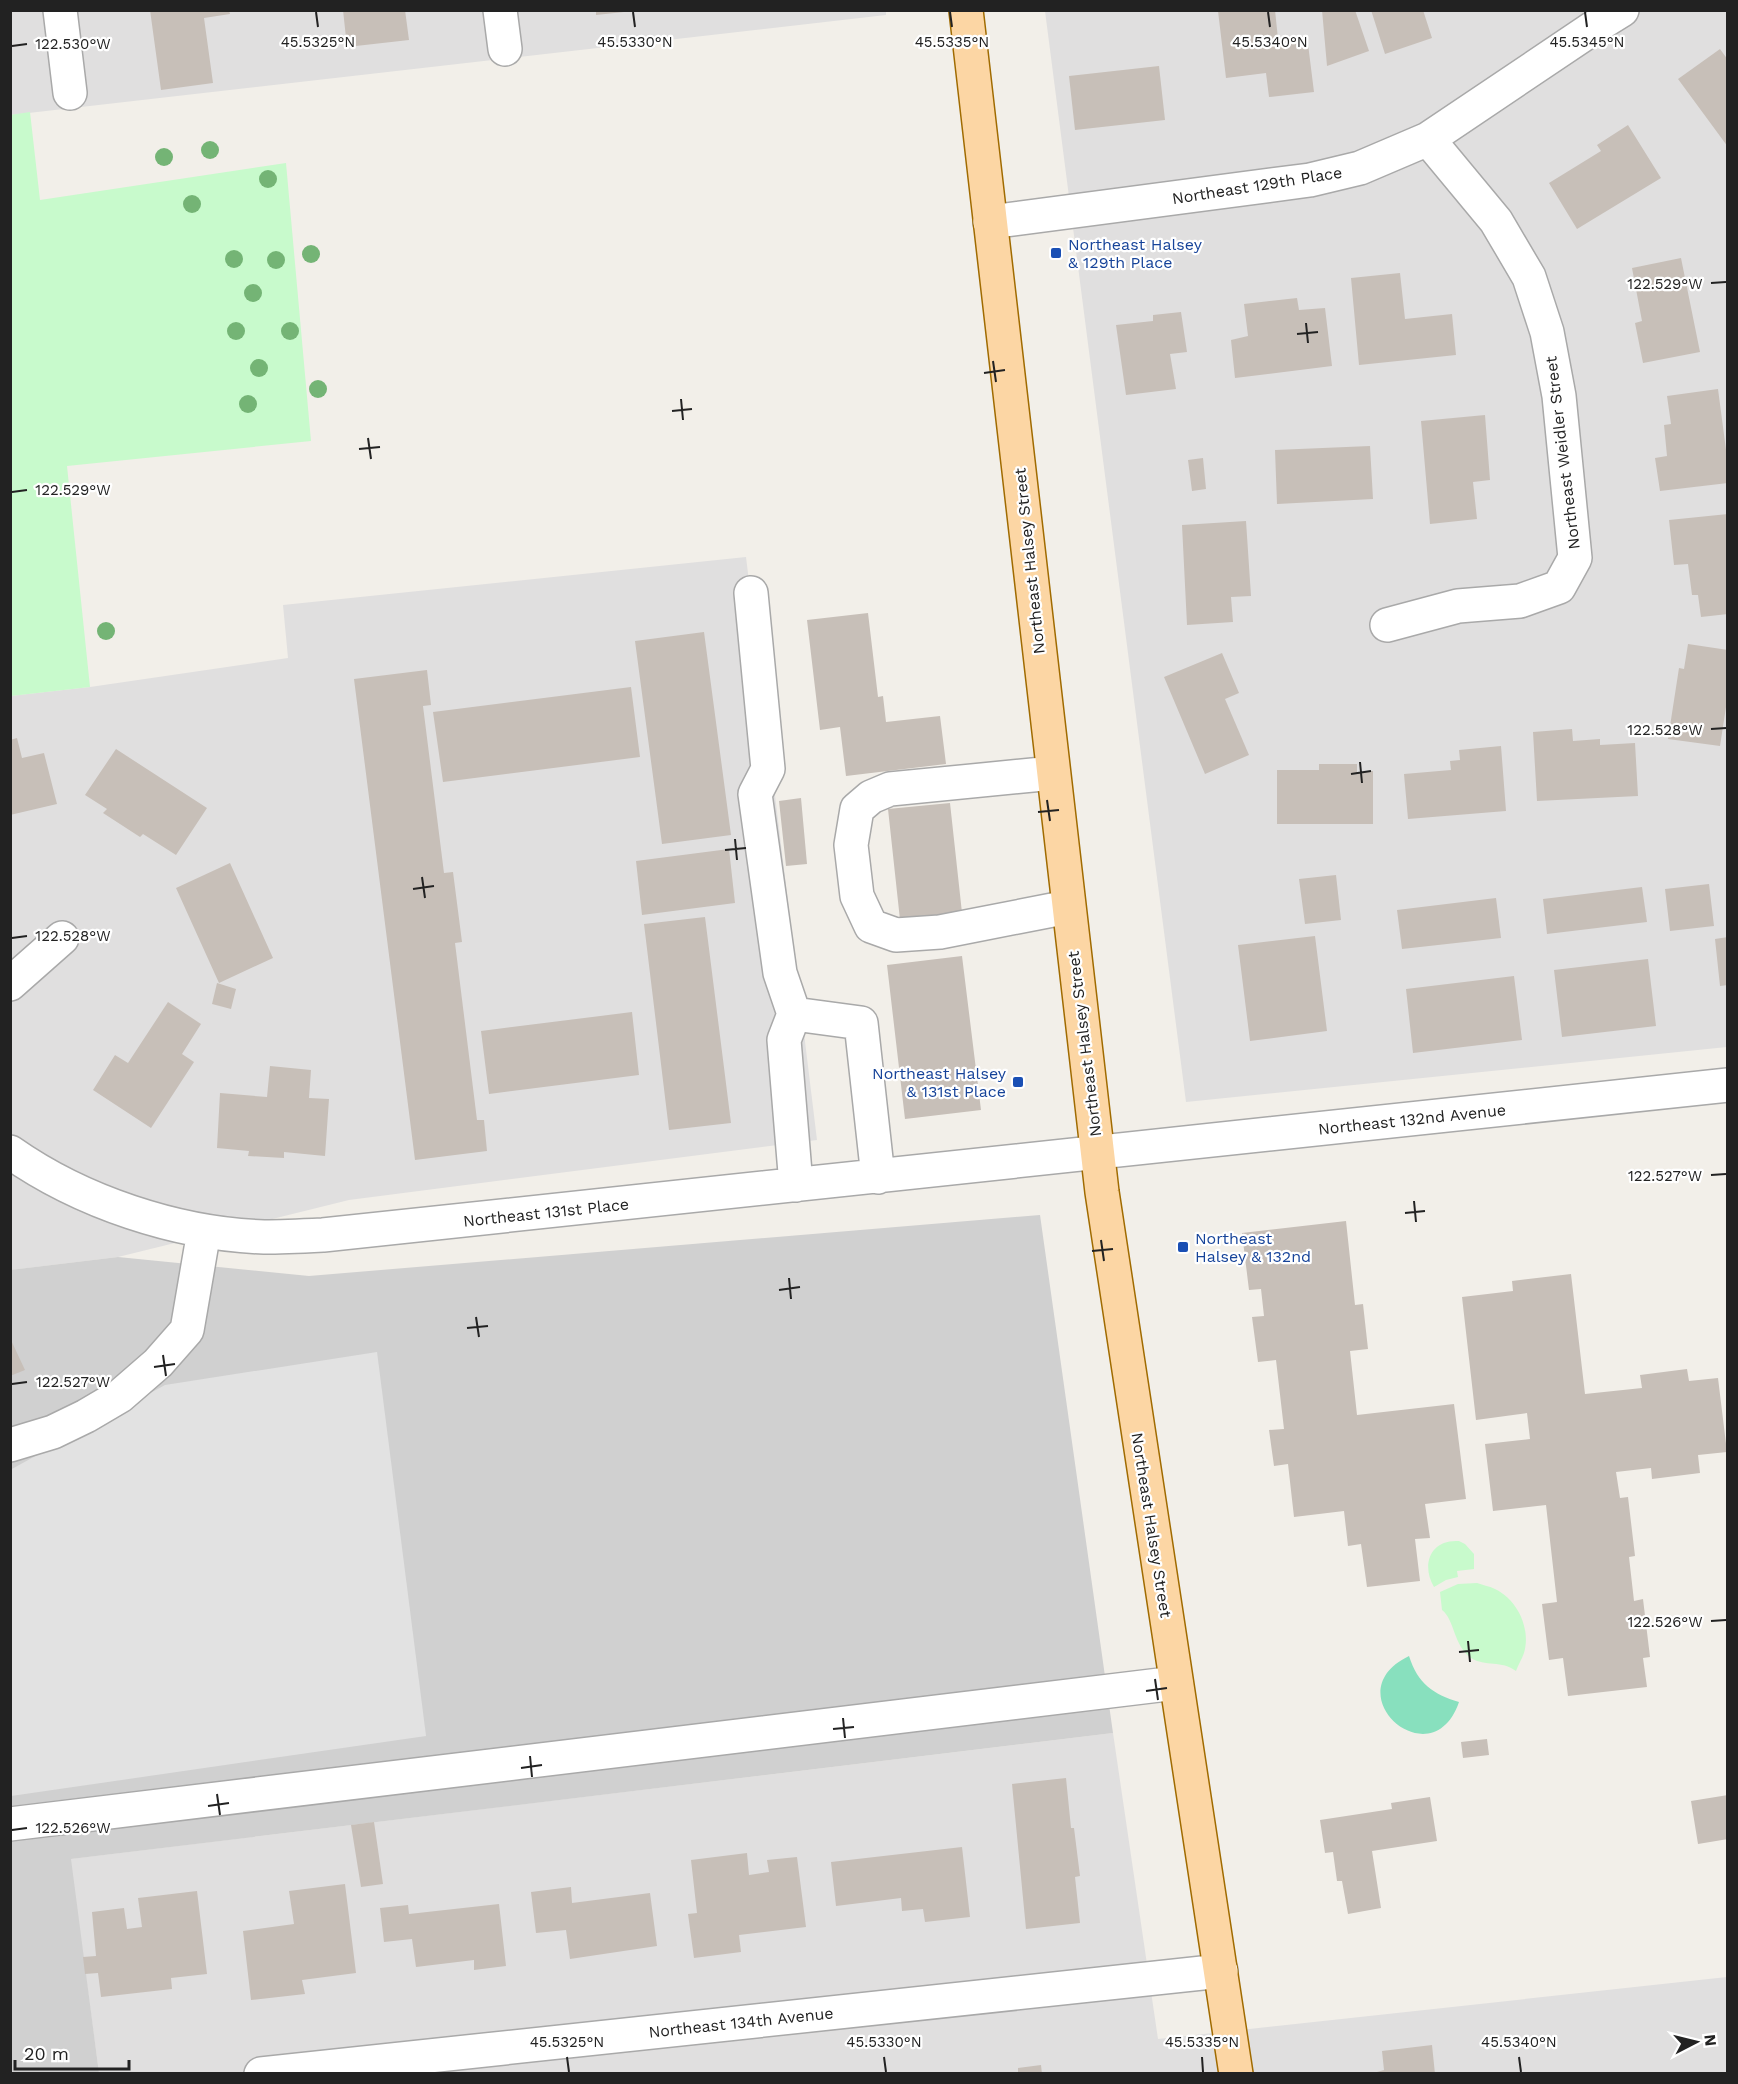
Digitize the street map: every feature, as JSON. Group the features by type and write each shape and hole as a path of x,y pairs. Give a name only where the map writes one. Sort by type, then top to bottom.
{"main road":[{"name":"Northeast Halsey Street","path":"966,10 1097,1153 1236,2073"}],"street":[{"path":"60,10 70,93"},
{"path":"500,10 505,49"},
{"name":"Northeast 129th Place","path":"990,222 1310,180 1360,168 1428,139 1587,19 1622,10"},
{"name":"Northeast Weidler Street","path":"1387,625 1458,606 1520,601 1558,587 1575,558 1558,396 1547,332 1529,277 1496,221 1428,139"},
{"path":"751,593 768,769 755,794 780,973 794,1014 784,1040 796,1185"},
{"path":"1053,773 890,789 871,797 857,809 851,845 856,896 871,926 896,935 940,932 1068,907"},
{"path":"10,984 62,938"},
{"path":"794,1014 861,1023 878,1177"},
{"name":"Northeast 132nd Avenue","path":"1097,1153 1728,1085"},
{"name":"Northeast 131st Place","path":"10,1152 67,1187 136,1214 204,1231 263,1237 323,1235 1097,1153"},
{"path":"10,1445 54,1432 86,1416 120,1396 158,1364 187,1330 204,1231"},
{"path":"10,1824 1176,1683"},
{"name":"Northeast 134th Avenue","path":"261,2073 1221,1971"}],"shaded area":[{"path":"886,10 886,15 11,115 10,11"},
{"path":"1045,11 1727,11 1727,1047 1186,1102"},
{"path":"746,557 817,1140 349,1200 118,1257 11,1270 10,696 90,687 288,658 283,605"},
{"path":"1040,1215 1113,1733 71,1859 99,2073 11,2073 10,1270 118,1257 309,1276"},
{"path":"377,1352 426,1736 11,1796 10,1470 165,1385"},
{"path":"1113,1733 1158,2039 1727,1977 1727,2073 99,2073 70,1859"}],"green space":[{"path":"30,112 40,200 286,163 311,441 67,466 90,687 11,696 10,115"},
{"path":"1459,1541 1474,1554 1474,1569 1457,1571 1458,1577 1446,1580 1434,1587 1428,1570 1431,1555 1441,1544"},
{"path":"1477,1583 1503,1594 1521,1616 1526,1644 1516,1671 1471,1658 1457,1640 1442,1610 1440,1592 1458,1584"},
{"path":"1409,1656 1422,1681 1441,1695 1459,1702 1446,1724 1429,1733 1411,1732 1395,1723 1384,1708 1381,1690 1388,1672"}],"building":[{"path":"150,10 229,10 230,14 204,18 213,83 161,90"},
{"path":"343,10 405,10 409,40 347,47"},
{"path":"596,10 624,10 624,12 596,15"},
{"path":"1275,10 1278,39 1307,36 1314,92 1269,97 1266,73 1226,78 1218,11"},
{"path":"1322,10 1355,10 1369,51 1327,66"},
{"path":"1371,10 1423,10 1432,38 1385,54"},
{"path":"1720,49 1728,60 1728,147 1678,79"},
{"path":"1159,66 1165,120 1075,130 1069,76"},
{"path":"1628,125 1661,178 1577,229 1549,183 1601,151 1597,145"},
{"path":"1681,258 1700,352 1643,363 1635,323 1642,321 1632,268"},
{"path":"1400,273 1405,319 1452,314 1456,355 1359,365 1351,278"},
{"path":"1297,298 1299,310 1325,308 1332,366 1235,378 1231,340 1248,336 1244,304"},
{"path":"1181,312 1187,352 1170,354 1176,389 1126,395 1116,325 1153,321 1153,315"},
{"path":"1718,389 1728,465 1728,483 1660,491 1655,458 1667,456 1664,425 1671,424 1667,396"},
{"path":"1485,415 1490,480 1473,482 1477,519 1430,524 1421,421"},
{"path":"1370,446 1373,499 1277,504 1275,450"},
{"path":"1203,458 1206,489 1192,491 1188,460"},
{"path":"1728,514 1728,614 1701,617 1698,595 1692,595 1688,564 1674,565 1669,520"},
{"path":"1246,521 1251,596 1231,597 1233,622 1187,625 1182,525"},
{"path":"868,613 878,697 883,696 886,722 940,716 946,764 846,776 840,727 820,730 807,620"},
{"path":"704,632 731,835 662,844 635,641"},
{"path":"1688,644 1728,650 1728,694 1720,746 1668,739 1679,668 1684,669"},
{"path":"1222,653 1239,693 1225,699 1249,755 1205,774 1164,677"},
{"path":"427,670 431,705 423,706 444,873 453,872 462,942 455,943 477,1120 484,1120 487,1151 415,1160 354,679"},
{"path":"631,687 640,757 443,782 433,712"},
{"path":"1572,729 1573,741 1600,739 1600,745 1635,743 1638,796 1537,801 1533,732"},
{"path":"17,738 22,758 44,753 57,804 10,815 10,740"},
{"path":"1501,746 1506,811 1408,819 1404,774 1451,770 1450,761 1460,760 1459,750"},
{"path":"116,749 207,808 176,855 143,834 140,837 103,813 107,809 85,795"},
{"path":"1319,764 1357,764 1357,772 1373,771 1373,824 1277,824 1277,770 1319,770"},
{"path":"801,798 807,864 786,866 779,801"},
{"path":"950,803 963,922 901,929 888,809"},
{"path":"729,849 735,903 642,915 636,861"},
{"path":"230,863 273,958 219,983 176,888"},
{"path":"1336,875 1341,920 1305,924 1299,879"},
{"path":"1709,884 1714,926 1670,931 1665,889"},
{"path":"1642,887 1647,922 1547,934 1543,899"},
{"path":"1496,898 1501,938 1402,949 1397,910"},
{"path":"705,917 731,1123 669,1130 644,924"},
{"path":"1315,936 1327,1031 1250,1041 1238,945"},
{"path":"1728,937 1728,985 1720,986 1715,939"},
{"path":"962,956 981,1110 905,1119 887,965"},
{"path":"1648,959 1656,1026 1562,1037 1554,970"},
{"path":"1514,976 1522,1040 1413,1053 1406,989"},
{"path":"217,983 236,989 231,1009 212,1004"},
{"path":"168,1002 201,1024 182,1054 194,1062 151,1128 93,1090 115,1055 128,1063"},
{"path":"632,1012 639,1075 489,1094 481,1031"},
{"path":"270,1066 311,1070 309,1098 329,1099 325,1156 284,1152 284,1158 248,1156 249,1151 217,1148 220,1093 267,1097"},
{"path":"1346,1221 1355,1305 1363,1304 1368,1349 1350,1351 1357,1415 1454,1404 1466,1499 1425,1504 1430,1538 1415,1539 1420,1581 1367,1587 1361,1544 1348,1546 1344,1511 1294,1517 1288,1464 1274,1466 1269,1430 1284,1429 1276,1360 1258,1362 1252,1317 1264,1316 1261,1289 1249,1290 1242,1233"},
{"path":"1571,1274 1585,1394 1642,1388 1640,1375 1687,1369 1689,1381 1718,1378 1727,1452 1698,1455 1700,1473 1652,1479 1651,1468 1616,1472 1620,1498 1628,1497 1635,1556 1629,1557 1634,1601 1643,1599 1650,1657 1643,1658 1647,1687 1568,1696 1563,1658 1549,1660 1542,1604 1557,1602 1546,1505 1493,1511 1485,1444 1530,1439 1527,1413 1476,1420 1462,1297 1513,1291 1512,1281"},
{"path":"10,1338 25,1370 10,1376"},
{"path":"1487,1739 1489,1755 1463,1758 1461,1742"},
{"path":"1066,1778 1071,1828 1074,1828 1080,1876 1075,1877 1080,1923 1026,1929 1012,1784"},
{"path":"1728,1795 1728,1839 1698,1844 1691,1801"},
{"path":"1430,1797 1437,1841 1372,1851 1381,1908 1348,1914 1342,1881 1337,1881 1333,1852 1325,1853 1320,1820 1392,1809 1391,1803"},
{"path":"374,1822 383,1884 361,1887 351,1825"},
{"path":"962,1847 970,1917 925,1922 923,1909 902,1911 901,1898 836,1906 831,1862"},
{"path":"747,1853 749,1875 769,1872 767,1860 797,1857 806,1927 739,1935 741,1952 694,1958 688,1914 697,1913 691,1860"},
{"path":"345,1884 356,1973 302,1980 305,1994 251,2000 243,1931 294,1924 289,1891"},
{"path":"571,1887 572,1903 650,1893 657,1946 570,1959 566,1930 536,1933 531,1892"},
{"path":"197,1891 207,1974 171,1978 172,1989 101,1997 98,1973 85,1974 83,1957 96,1956 92,1912 124,1908 127,1929 142,1927 138,1898"},
{"path":"499,1904 506,1966 474,1970 474,1960 416,1967 412,1939 384,1942 380,1908 408,1905 409,1914"},
{"path":"1432,2045 1435,2074 1377,2074 1384,2070 1382,2051"},
{"path":"1041,2065 1042,2074 1018,2074 1018,2068"}],"place":[{"name":"Northeast Halsey & 129th Place","path":"1056,253"},
{"name":"Northeast Halsey & 131st Place","path":"1018,1082"},
{"name":"Northeast Halsey & 132nd","path":"1183,1247"}]}
